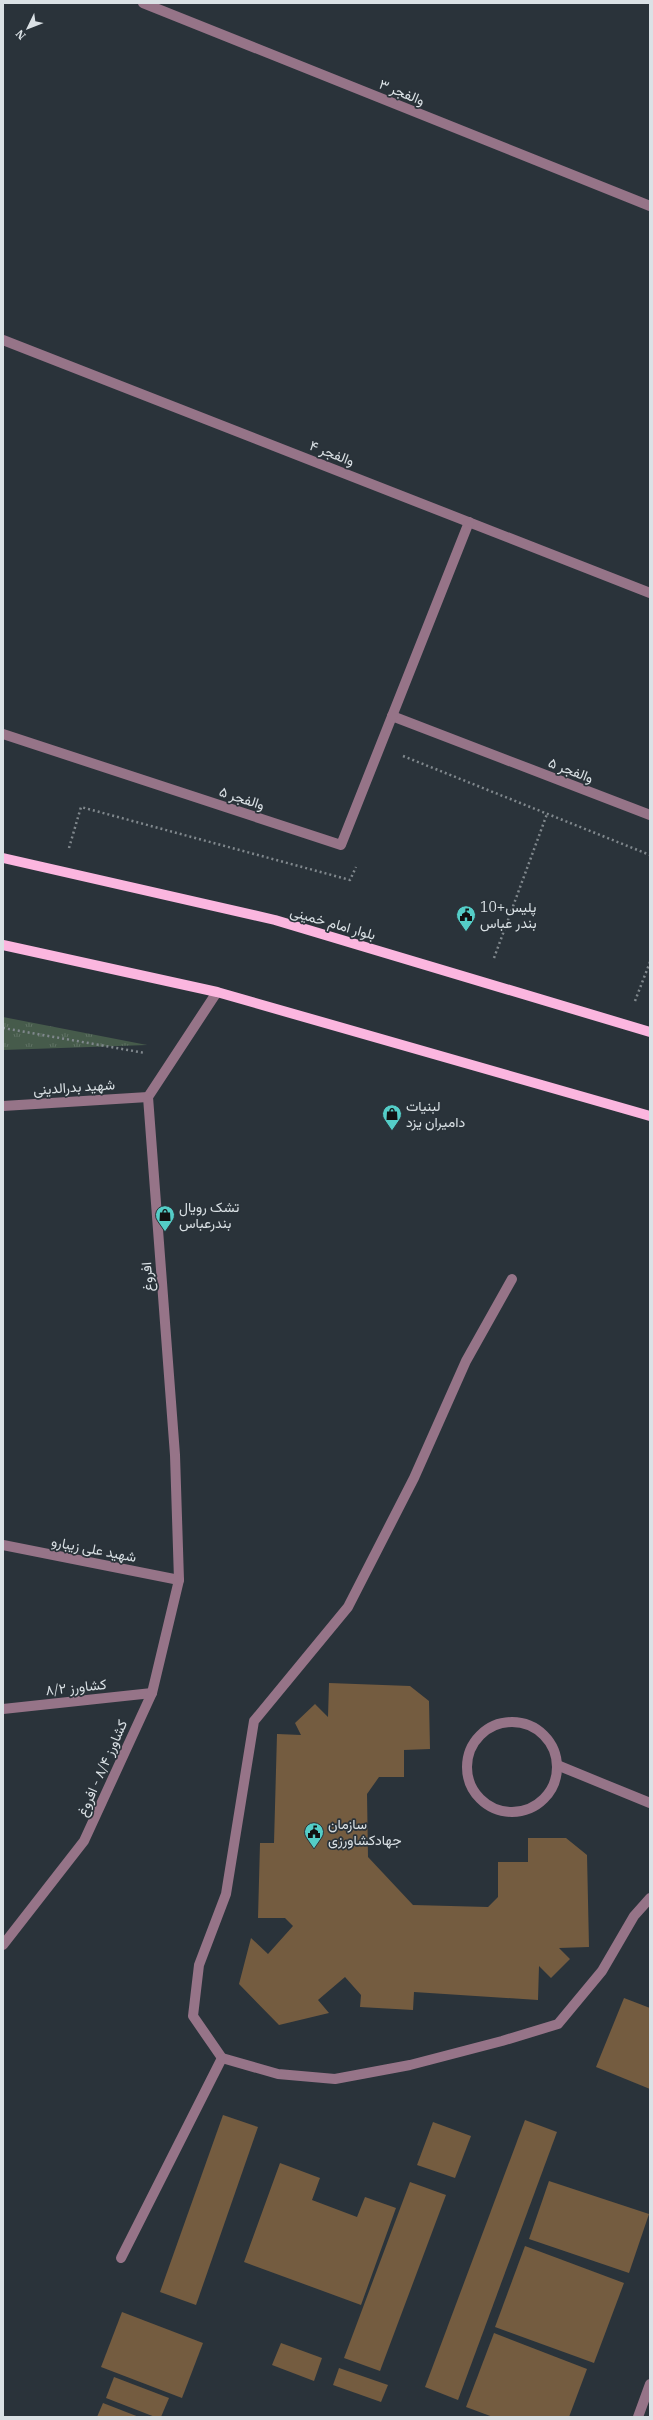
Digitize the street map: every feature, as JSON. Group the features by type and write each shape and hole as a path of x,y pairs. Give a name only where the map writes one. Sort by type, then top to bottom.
{"main road":[{"name":"بلوار امام خمینی","path":"3,858 274,920 650,1032"},
{"path":"3,945 217,992 650,1116"}],"street":[{"name":"والفجر ۳","path":"143,3 650,206"},
{"name":"والفجر ۴","path":"3,340 650,593"},
{"name":"والفجر ۵","path":"3,734 341,844 469,522"},
{"name":"والفجر ۵","path":"392,716 650,815"},
{"path":"148,1097 217,992"},
{"name":"شهید بدرالدینی","path":"3,1106 148,1097"},
{"name":"افروغ","path":"148,1097 175,1455 179,1580"},
{"path":"512,1279 466,1361 414,1478 348,1607 254,1721 226,1894 199,1965 193,2016 222,2058 278,2074 335,2079 410,2065 502,2041 558,2024 602,1971 634,1916 650,1898"},
{"name":"شهید علی زیبارو","path":"3,1545 179,1580"},
{"name":"کشاورز ۸/۴ - افروغ","path":"3,1945 84,1841 152,1693 179,1580"},
{"name":"کشاورز ۸/۲","path":"3,1709 152,1693"},
{"path":"506,1722 520,1723 535,1728 546,1737 554,1750 557,1764 556,1780 549,1794 538,1804 525,1811 503,1811 482,1802 472,1791 467,1777 466,1761 470,1747 479,1735 491,1727 506,1722"},
{"path":"557,1764 650,1803"},
{"path":"121,2258 222,2058"},
{"path":"638,2417 650,2384"}],"path":[{"path":"485,983 548,814"},
{"path":"626,1025 650,962"},
{"path":"3,1028 173,1058"}],"green space":[{"path":"3,1017 147,1045 3,1050"}],"building":[{"name":"سازمان جهادکشاورزی","path":"329,1683 410,1686 429,1701 430,1749 404,1750 404,1777 379,1777 367,1794 368,1857 413,1905 488,1907 498,1897 498,1862 528,1862 528,1838 566,1838 587,1855 589,1947 559,1948 570,1959 551,1978 539,1966 538,2000 414,1992 413,2010 360,2007 361,1995 345,1977 318,2000 329,2013 279,2025 239,1984 251,1938 268,1954 293,1926 285,1918 258,1918 260,1843 274,1843 277,1734 301,1735 295,1723 315,1704 328,1717"},
{"path":"624,1998 650,2008 650,2089 596,2067"},
{"path":"223,2115 258,2127 196,2305 160,2292"},
{"path":"525,2120 557,2132 458,2400 425,2387"},
{"path":"433,2122 471,2136 455,2178 417,2165"},
{"path":"280,2163 320,2178 312,2200 357,2217 365,2197 396,2208 361,2305 244,2262"},
{"path":"549,2181 649,2214 629,2273 529,2239"},
{"path":"410,2182 446,2195 380,2371 344,2358"},
{"path":"525,2246 624,2283 594,2363 495,2327"},
{"path":"122,2312 203,2343 182,2398 101,2367"},
{"path":"494,2333 587,2369 569,2417 493,2417 466,2407"},
{"path":"281,2343 322,2358 314,2381 272,2365"},
{"path":"339,2368 388,2385 381,2402 333,2385"},
{"path":"114,2377 169,2398 161,2417 155,2417 106,2398"},
{"path":"103,2403 139,2417 97,2417"}],"place":[{"name":"پليس+10 بندر عباس","path":"466,932"},
{"name":"لبنیات دامیران یزد","path":"392,1131"},
{"name":"تشک رویال بندرعباس","path":"165,1232"},
{"name":"سازمان جهادکشاورزی","path":"314,1849"}]}
